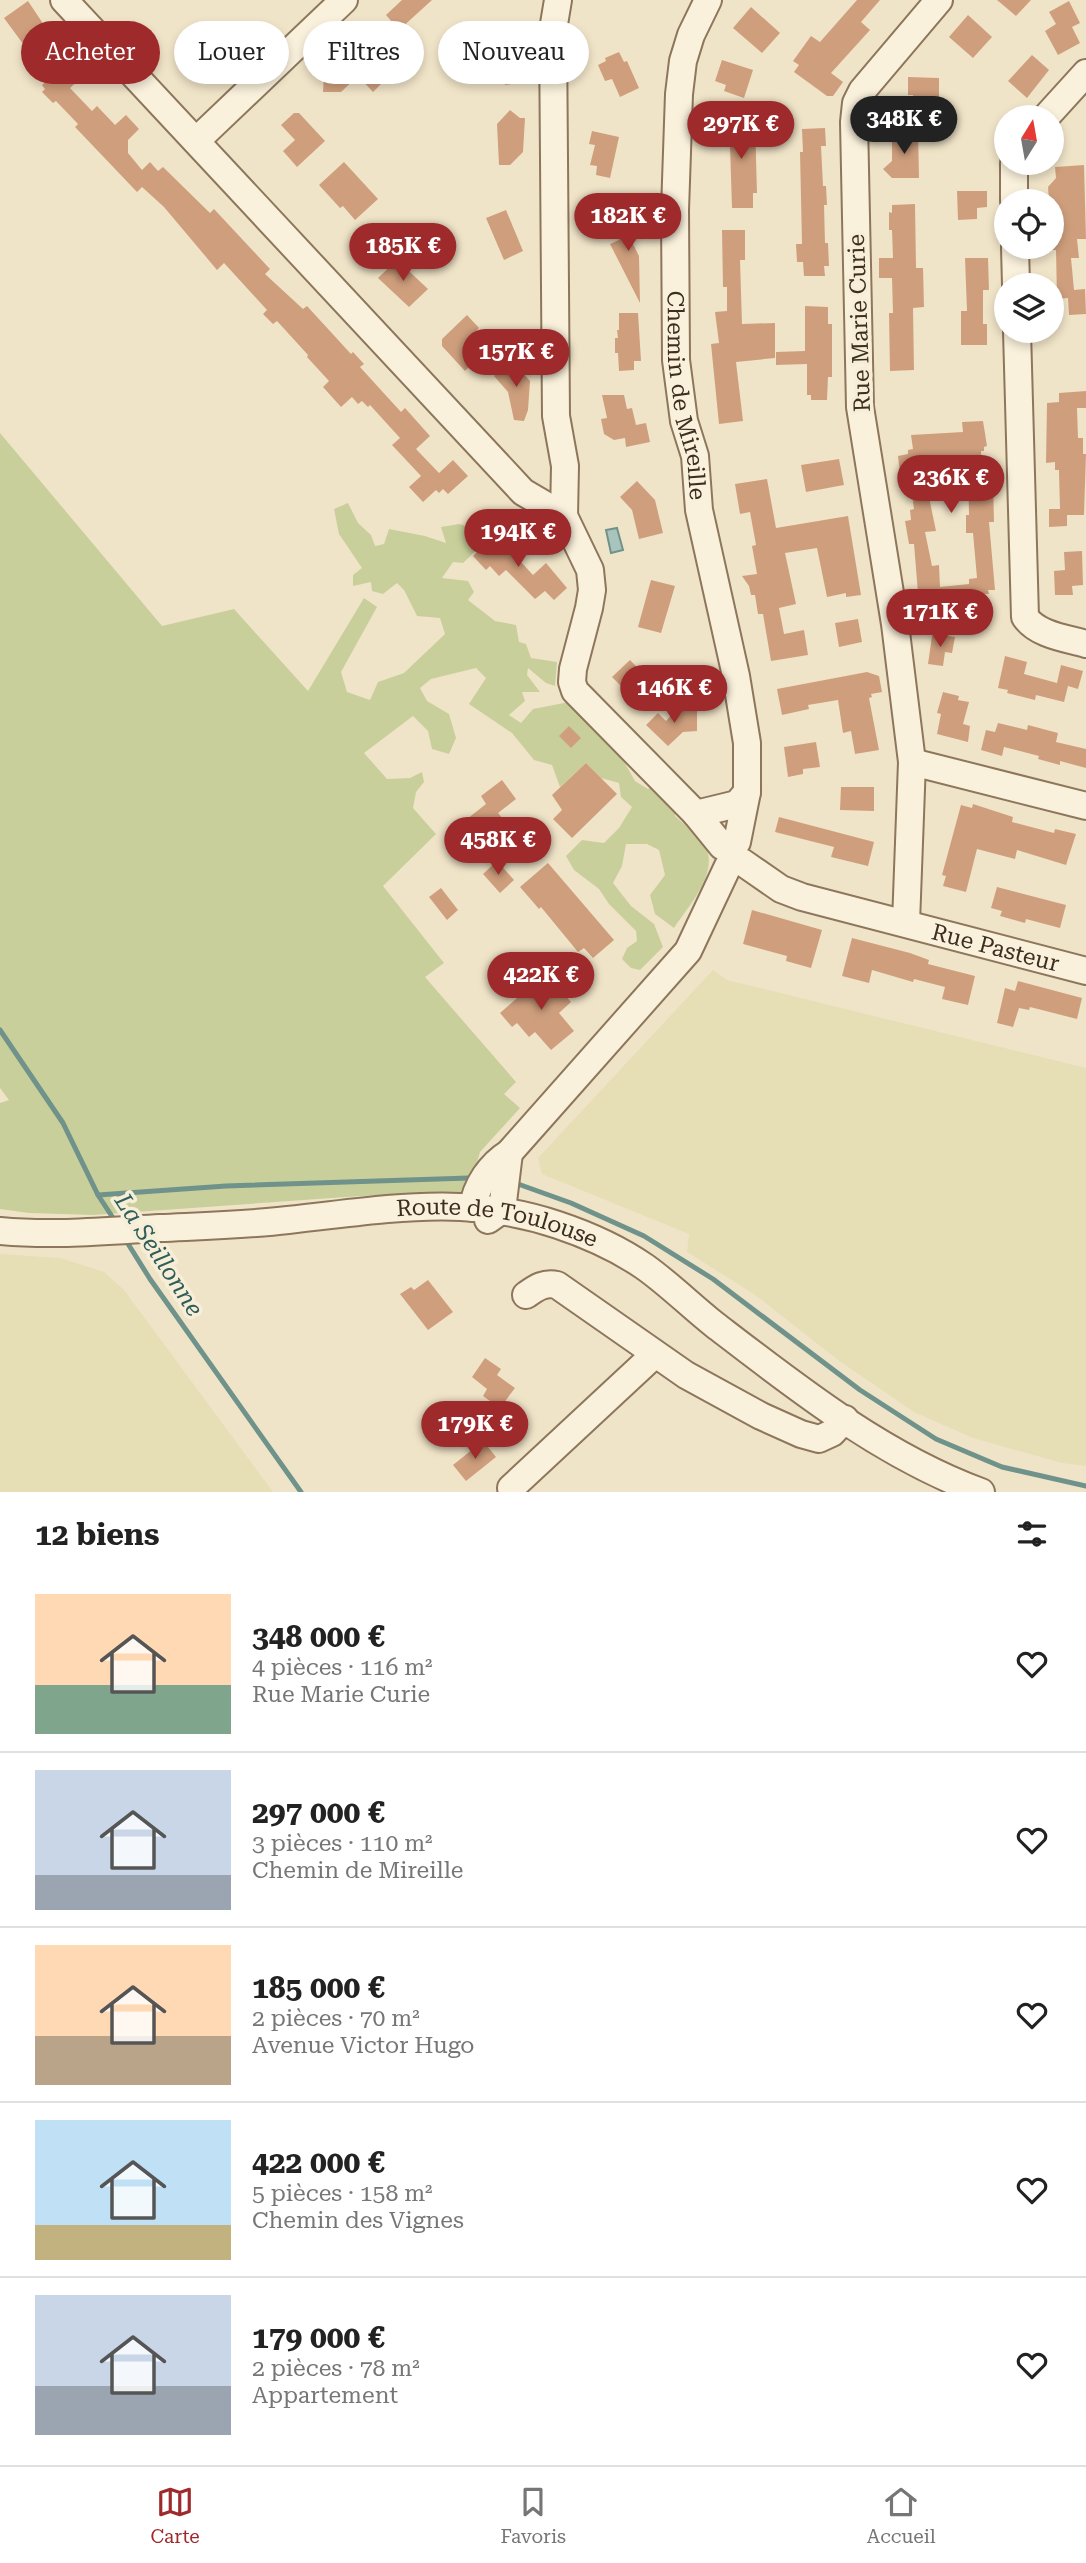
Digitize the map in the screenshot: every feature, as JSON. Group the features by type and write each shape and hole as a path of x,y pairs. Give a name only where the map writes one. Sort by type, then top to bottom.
{"street":[{"path":"64,0 523,492 564,516 565,466 556,416 555,360 553,30 558,0"},
{"path":"195,141 344,0"},
{"name":"Chemin de Mireille","path":"487,1214 479,1187 496,1162 509,1153 688,951 732,854 747,792 749,768 746,734 699,510 695,456 684,421 676,360 675,210 679,94 683,61 691,34 708,0"},
{"name":"Rue Marie Curie","path":"906,923 912,762 895,624 860,407 854,122 856,103 862,91 939,0"},
{"path":"1057,105 1086,73"},
{"path":"1017,343 1024,617 1031,626 1045,632 1086,643"},
{"name":"Rue Pasteur","path":"564,516 590,570 592,590 590,608 573,669 572,682 575,691 732,854 781,889 1086,971"},
{"path":"912,762 1086,806"},
{"path":"696,814 737,804 747,792"},
{"name":"Route de Toulouse","path":"0,1231 69,1233 287,1220 349,1222 487,1214 558,1226 616,1250 645,1267 687,1303 845,1419 914,1461 971,1490"},
{"path":"526,1295 548,1283 557,1285 654,1355 724,1397 801,1434 819,1439 832,1433 845,1419"},
{"path":"511,1488 654,1355"}],"shaded area":[{"path":"713,970 727,980 1086,1068 1086,1466 1062,1463 973,1438 914,1412 838,1360 754,1294 687,1252 689,1234 542,1174 538,1158"},
{"path":"0,1254 60,1258 104,1272 124,1290 273,1492 0,1492"}],"green space":[{"path":"0,433 162,626 234,609 308,691 364,598 377,607 341,672 347,692 370,700 378,682 404,673 445,634 440,618 417,616 404,590 397,583 383,594 372,591 371,582 353,586 353,575 362,568 339,534 334,509 348,503 358,523 371,535 375,546 384,544 389,529 446,543 441,527 459,524 483,530 495,514 510,512 511,527 494,533 463,563 453,562 442,578 468,581 474,592 468,600 495,621 516,625 519,642 526,644 531,658 557,662 555,686 546,683 528,668 527,675 540,692 522,692 525,701 509,715 521,723 533,709 569,702 622,758 635,781 648,789 654,786 676,802 675,816 704,843 709,865 695,899 674,928 655,914 650,895 665,875 659,850 647,844 626,844 622,866 613,883 631,906 654,924 663,947 640,970 631,968 622,959 627,948 637,941 636,931 609,904 599,889 574,870 566,856 582,840 604,843 619,828 632,807 621,797 619,783 601,778 586,763 560,787 552,765 534,760 512,733 469,704 486,678 476,668 431,679 420,688 427,701 449,714 456,738 449,754 432,749 428,731 413,716 364,753 387,779 410,778 422,772 424,782 416,792 413,808 436,834 383,886 444,963 425,977 516,1082 504,1094 520,1108 480,1152 468,1193 361,1196 93,1215 29,1213 0,1209 0,1103 9,1100 0,1088"}],"water":[{"path":"617,528 623,550 611,553 606,530"}],"building":[{"path":"402,0 432,0 409,21 391,21 386,15"},
{"path":"857,0 880,0 861,22 870,30 831,73 843,82 833,96 827,96 794,72 799,65 793,61 811,36 820,42"},
{"path":"997,0 1031,0 1016,16"},
{"path":"28,1 41,21 21,21 21,41 4,18"},
{"path":"1069,1 1080,23 1072,27 1080,43 1058,55 1045,31 1056,24 1049,12"},
{"path":"751,7 780,33 762,53 733,28"},
{"path":"968,15 992,37 973,58 949,37"},
{"path":"619,52 624,62 627,61 639,88 620,97 612,79 605,81 598,65 606,61 605,58"},
{"path":"1032,55 1049,70 1027,98 1008,81"},
{"path":"722,60 753,70 744,98 724,91 726,85 715,81"},
{"path":"908,77 939,78 939,105 913,106 913,95 908,95"},
{"path":"74,84 70,88 92,111 97,106 115,125 126,115 139,129 128,140 128,153 142,170 150,162 158,171 163,167 210,213 214,209 270,269 265,274 303,309 307,306 351,354 353,352 364,364 360,367 401,412 405,408 430,436 416,449 439,473 453,460 468,476 448,494 443,489 439,493 436,490 423,502 409,487 421,476 392,445 400,438 370,405 368,407 362,401 358,404 352,397 341,407 323,387 329,381 308,355 277,321 273,324 263,314 267,310 224,263 217,270 164,207 142,187 137,192 75,127 78,124 56,101 53,103 42,92 45,89 42,85"},
{"path":"323,84 350,84 341,92 323,92"},
{"path":"366,84 381,84 373,92"},
{"path":"510,110 520,118 525,118 523,152 510,165 499,165 497,124"},
{"path":"294,113 299,113 325,141 297,167 283,151 295,140 281,125"},
{"path":"755,122 757,193 753,193 753,208 732,208 730,146 719,147 718,123"},
{"path":"825,128 826,146 821,146 827,205 824,205 825,243 828,243 829,266 824,266 825,276 804,276 803,262 797,262 796,244 802,244 802,129"},
{"path":"592,131 619,137 610,178 596,175 597,166 590,165 595,145 589,144"},
{"path":"897,131 918,131 919,178 892,178 883,169 892,161 892,136"},
{"path":"344,162 378,199 355,220 319,185"},
{"path":"1084,165 1086,239 1077,239 1079,258 1071,258 1074,290 1085,289 1086,314 1069,315 1068,298 1064,298 1064,273 1056,273 1056,259 1064,259 1064,189 1048,187 1056,175 1064,175 1064,166"},
{"path":"957,191 987,191 987,207 977,208 977,219 958,220"},
{"path":"915,204 916,268 923,268 924,307 913,308 914,370 890,371 889,313 893,313 892,278 879,278 879,258 893,258 892,230 889,230 889,212 892,213 892,205"},
{"path":"506,210 523,251 504,260 486,218"},
{"path":"619,215 632,215 633,244 639,256 640,303 610,244 619,240"},
{"path":"722,230 745,230 745,260 740,260 742,324 775,323 775,358 736,362 743,421 719,424 711,344 719,343 715,312 727,311 727,287 723,287"},
{"path":"965,258 988,258 989,290 983,290 983,324 987,324 987,345 961,345 961,311 967,311"},
{"path":"397,260 428,289 409,307 378,278"},
{"path":"805,306 828,307 828,324 832,324 832,377 828,377 827,400 811,400 811,395 807,395 807,364 776,365 776,352 805,351"},
{"path":"619,313 638,313 641,361 634,361 634,370 619,371 615,338 618,338"},
{"path":"467,315 479,328 468,339 482,354 465,371 442,346 442,339"},
{"path":"511,360 530,381 528,410 524,421 514,420 508,392 494,376"},
{"path":"1086,391 1086,408 1077,408 1078,438 1083,438 1083,454 1086,454 1084,515 1067,515 1067,526 1049,527 1049,509 1060,509 1059,470 1055,470 1055,462 1046,463 1047,403 1059,402 1059,393"},
{"path":"602,395 624,395 627,409 632,408 636,425 646,423 650,442 626,447 625,438 614,440 604,434 601,419 607,418"},
{"path":"983,421 987,446 981,451 983,483 993,482 994,522 989,522 995,590 988,590 989,594 984,594 985,601 927,603 926,595 920,596 918,593 914,544 909,544 905,521 911,520 910,510 914,509 910,480 901,481 898,456 908,454 908,450 913,449 911,435 963,432 962,422","holes":["955,464 955,469 968,468 969,515 966,515 966,533 973,533 977,578 969,579 969,584 940,587 939,565 932,566 925,532 936,531 923,468"]},
{"path":"839,459 844,485 806,492 801,465"},
{"path":"767,479 776,528 848,516 861,595 846,597 846,593 827,597 817,548 785,553 796,604 779,608 784,634 804,630 808,655 771,661 763,614 758,614 755,595 751,595 742,576 757,574 752,546 756,545 750,512 740,514 735,484"},
{"path":"637,481 655,500 663,533 639,539 632,510 620,497"},
{"path":"494,533 533,575 546,563 567,588 554,600 545,591 535,599 506,570 499,576 490,566 486,570 473,556"},
{"path":"1082,551 1083,585 1072,586 1073,595 1055,595 1054,571 1065,570 1064,552"},
{"path":"651,580 675,586 661,633 638,627"},
{"path":"858,619 862,642 839,647 835,623"},
{"path":"932,636 955,637 952,653 945,652 943,666 928,664"},
{"path":"1005,656 1027,662 1024,674 1057,683 1061,665 1083,671 1078,689 1068,686 1064,702 1036,695 1035,700 1007,693 1008,690 998,688"},
{"path":"630,660 659,690 642,707 612,677"},
{"path":"867,672 879,676 882,692 871,694 872,697 869,698 879,750 855,754 851,731 843,733 838,700 808,705 809,709 782,715 777,689"},
{"path":"943,692 969,702 963,724 970,726 968,742 937,734 941,714 937,713"},
{"path":"676,710 697,710 697,731 683,732 668,746 646,725 658,713 666,721"},
{"path":"998,723 1027,730 1028,725 1058,733 1056,742 1086,749 1086,768 1060,761 1060,765 1038,759 1039,756 1004,747 1002,756 981,750 986,730 995,732"},
{"path":"569,726 581,738 571,748 559,736"},
{"path":"816,742 820,767 803,769 803,774 788,777 784,747"},
{"path":"586,763 617,794 572,838 553,819 562,810 552,795"},
{"path":"502,780 516,799 498,813 503,824 487,837 481,837 467,819 486,804 481,796"},
{"path":"841,787 874,787 874,811 840,810"},
{"path":"973,804 1013,817 1012,822 1054,833 1055,829 1076,834 1066,865 1017,850 1015,859 977,849 966,892 943,886 946,876 942,875 961,805 972,808"},
{"path":"779,817 874,842 868,866 831,857 834,847 775,832"},
{"path":"497,861 514,880 500,893 483,874"},
{"path":"548,863 614,940 593,958 584,948 578,952 541,907 539,909 520,887"},
{"path":"997,887 1066,905 1060,928 1026,919 1025,923 1000,916 1002,911 991,908"},
{"path":"441,888 458,910 447,920 429,897"},
{"path":"752,910 822,930 811,968 786,961 787,956 743,944"},
{"path":"852,938 910,953 929,960 928,964 975,976 968,1005 942,999 945,987 914,979 913,982 872,970 869,983 842,976"},
{"path":"546,973 571,1002 559,1013 574,1031 551,1050 535,1032 529,1037 517,1023 512,1027 500,1013"},
{"path":"1018,981 1082,998 1077,1019 1030,1007 1029,1010 1019,1008 1013,1027 997,1023 1005,988 1015,991"},
{"path":"428,1280 453,1312 428,1330 400,1294 411,1287 414,1290"},
{"path":"485,1358 501,1369 497,1375 515,1388 500,1408 483,1396 487,1389 472,1377"},
{"path":"483,1441 496,1457 466,1481 453,1465"}],"waterway":[{"name":"La Seillonne","path":"0,1030 63,1123 98,1195 115,1221"},
{"path":"98,1195 226,1186 469,1178"},
{"path":"518,1184 571,1203 644,1236 713,1279 860,1390 936,1439 1002,1467 1086,1486"},
{"name":"La Seillonne","path":"125,1239 150,1279 301,1492"}]}
